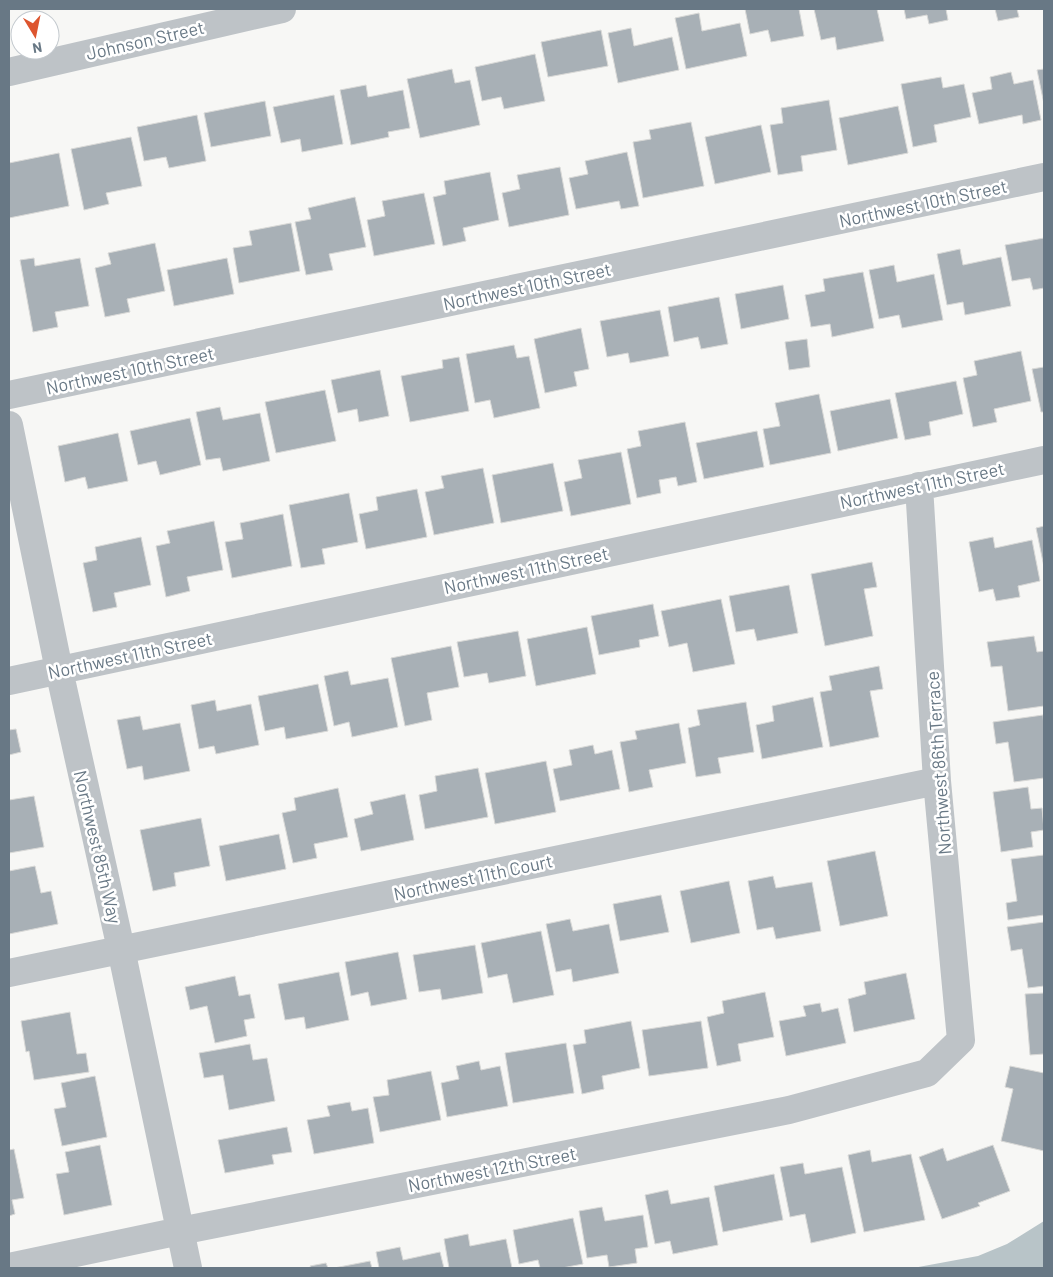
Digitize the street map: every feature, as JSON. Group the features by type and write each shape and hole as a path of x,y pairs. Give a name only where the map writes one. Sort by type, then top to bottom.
{"street":[{"name":"Johnson Street","path":"9,72 282,9"},
{"name":"Northwest 10th Street","path":"9,395 1044,177"},
{"name":"Northwest 85th Way","path":"9,425 59,670 121,949 188,1268"},
{"name":"Northwest 11th Street","path":"9,681 1044,460"},
{"name":"Northwest 86th Terrace","path":"919,486 938,781 961,1040"},
{"name":"Northwest 11th Court","path":"9,973 938,781"},
{"name":"Northwest 12th Street","path":"9,1267 180,1231 789,1110 927,1073 961,1040"}],"shaded area":[{"path":"1044,1221 1044,1268 913,1268 978,1256 1007,1244"}],"building":[{"path":"745,9 799,9 804,36 771,42 768,30 750,34"},
{"path":"814,9 877,9 884,41 837,50 835,37 821,40"},
{"path":"904,9 946,9 948,20 929,24 927,15 906,19"},
{"path":"995,9 1017,9 1019,17 998,21"},
{"path":"699,13 702,31 740,23 747,56 686,69 675,18"},
{"path":"631,28 634,46 672,37 679,70 618,83 608,33"},
{"path":"601,30 608,66 548,77 541,42"},
{"path":"535,54 545,101 504,109 501,97 482,101 475,67"},
{"path":"452,69 455,83 470,80 480,125 420,138 407,79"},
{"path":"1044,69 1044,104 1037,70"},
{"path":"1011,72 1014,84 1033,80 1041,120 1023,124 1022,115 979,124 972,93 992,89 990,77"},
{"path":"941,77 943,88 964,84 971,117 934,125 937,142 913,147 901,84"},
{"path":"366,85 368,97 403,90 410,128 388,132 389,137 351,145 340,90"},
{"path":"334,95 343,144 302,152 300,139 281,143 273,107"},
{"path":"829,100 837,150 801,156 803,171 778,175 770,125 783,123 781,108"},
{"path":"265,101 271,136 211,147 204,113"},
{"path":"898,106 908,153 848,165 839,118"},
{"path":"197,115 206,161 169,168 166,157 144,161 137,127"},
{"path":"691,122 704,186 643,198 633,142 651,139 649,130"},
{"path":"761,125 771,172 715,184 705,137"},
{"path":"131,137 142,186 106,193 109,204 84,210 71,149"},
{"path":"627,152 639,206 621,209 619,201 576,209 569,178 588,174 585,161"},
{"path":"59,153 69,206 9,218 9,163"},
{"path":"560,167 569,215 509,227 502,193 520,189 517,175"},
{"path":"490,172 499,220 463,228 466,241 443,246 433,197 446,194 444,181"},
{"path":"424,193 435,244 374,256 367,220 385,216 382,201"},
{"path":"355,197 366,247 329,254 333,270 306,275 295,222 311,219 308,208"},
{"path":"291,223 300,271 239,283 233,248 252,245 249,231"},
{"path":"1044,238 1044,288 1033,290 1030,278 1012,281 1005,245"},
{"path":"155,243 165,291 127,299 130,312 105,317 95,268 111,264 108,253"},
{"path":"960,249 963,265 1001,257 1011,306 965,315 963,302 947,305 937,254"},
{"path":"34,258 35,266 80,258 89,306 55,312 58,327 33,332 20,260"},
{"path":"227,258 234,294 174,306 167,270"},
{"path":"894,265 897,282 934,274 943,320 902,328 899,315 879,319 869,270"},
{"path":"863,272 874,328 832,337 830,324 811,327 805,295 825,291 823,279"},
{"path":"783,285 789,319 741,329 735,294"},
{"path":"719,297 728,344 701,349 698,337 674,342 668,307"},
{"path":"660,310 669,356 630,363 628,353 607,357 600,321"},
{"path":"581,328 589,369 574,372 577,386 545,393 534,339"},
{"path":"807,339 810,367 789,370 785,342"},
{"path":"514,345 517,358 529,356 540,408 494,418 490,400 475,403 466,354"},
{"path":"1021,351 1031,401 994,409 997,422 973,427 963,378 977,375 974,361"},
{"path":"459,357 469,411 410,422 401,376 443,368 442,360"},
{"path":"1044,367 1044,412 1041,412 1032,369"},
{"path":"380,370 389,416 359,422 357,409 338,413 331,380"},
{"path":"956,381 963,414 929,422 931,435 905,440 895,393"},
{"path":"325,390 336,441 276,453 265,402"},
{"path":"819,394 831,453 770,465 763,429 780,426 775,403"},
{"path":"890,399 898,438 838,451 830,411"},
{"path":"220,407 223,420 260,413 270,461 223,471 220,458 206,460 196,412"},
{"path":"190,418 201,465 160,475 156,461 138,465 130,431"},
{"path":"685,422 697,482 678,486 676,477 659,480 661,493 637,498 627,449 641,446 638,431"},
{"path":"757,431 764,467 704,479 696,443"},
{"path":"118,433 128,481 88,489 85,477 65,482 58,446"},
{"path":"621,452 631,504 571,516 564,482 582,478 578,460"},
{"path":"553,463 563,511 501,523 492,475"},
{"path":"483,468 494,523 434,535 425,492 444,488 441,476"},
{"path":"417,489 427,537 366,549 359,514 378,510 376,497"},
{"path":"349,493 358,542 322,549 325,564 301,568 289,505"},
{"path":"283,514 292,566 232,578 225,542 243,539 240,523"},
{"path":"214,521 223,570 187,577 190,591 166,597 156,546 170,543 167,531"},
{"path":"1044,526 1044,567 1036,528"},
{"path":"141,537 151,585 114,593 117,607 93,612 83,563 97,560 95,547"},
{"path":"993,537 995,548 1032,540 1040,581 1018,586 1020,597 996,601 993,589 979,592 969,542"},
{"path":"872,562 877,587 864,589 873,636 825,646 811,574"},
{"path":"789,585 798,633 757,641 754,629 736,632 729,596"},
{"path":"721,599 735,664 693,672 687,643 669,647 661,611"},
{"path":"653,604 659,636 639,640 640,647 599,655 591,616"},
{"path":"587,627 596,674 536,686 527,639"},
{"path":"518,631 526,676 489,683 487,673 464,677 457,642"},
{"path":"1034,636 1037,652 1044,651 1044,706 1008,711 1002,666 991,667 987,642"},
{"path":"451,646 459,687 427,693 432,720 405,726 391,658"},
{"path":"879,666 883,689 870,691 879,737 830,747 820,692 832,690 829,676"},
{"path":"348,671 351,685 388,678 398,727 352,737 349,722 334,726 324,676"},
{"path":"318,684 328,731 286,739 284,727 265,731 258,696"},
{"path":"813,697 823,747 762,759 756,725 774,721 772,706"},
{"path":"215,700 217,711 251,704 259,745 216,754 214,746 199,749 191,705"},
{"path":"746,702 754,752 718,758 721,773 696,777 688,728 700,725 697,710"},
{"path":"1043,715 1044,778 1014,782 1008,742 996,744 993,722"},
{"path":"140,716 143,730 180,723 190,771 144,780 142,766 127,769 117,720"},
{"path":"679,723 686,763 649,770 653,787 629,792 620,742 637,739 635,731"},
{"path":"16,729 21,752 9,755 9,730"},
{"path":"593,745 595,754 612,750 620,789 560,801 553,769 572,765 569,750"},
{"path":"546,761 556,812 495,824 485,773"},
{"path":"478,768 488,817 425,829 419,795 437,791 435,776"},
{"path":"1028,787 1031,809 1042,808 1044,830 1031,832 1033,847 1001,852 993,792"},
{"path":"338,788 348,837 314,844 317,858 293,863 282,813 296,810 294,798"},
{"path":"405,794 414,840 361,851 354,819 373,814 370,802"},
{"path":"34,796 44,847 9,853 9,800"},
{"path":"201,818 210,866 174,873 176,886 153,891 140,830"},
{"path":"279,834 286,869 226,881 219,846"},
{"path":"875,851 888,916 840,926 827,861"},
{"path":"1044,855 1044,915 1008,920 1006,903 1017,901 1011,859"},
{"path":"35,866 41,893 51,891 58,924 9,934 9,871"},
{"path":"773,876 776,888 812,882 821,931 776,939 773,927 757,930 748,881"},
{"path":"729,881 740,933 691,943 680,891"},
{"path":"661,895 669,932 620,941 613,904"},
{"path":"570,919 573,931 609,924 619,973 573,982 571,969 556,972 546,924"},
{"path":"1044,922 1044,986 1028,988 1022,949 1011,951 1007,927"},
{"path":"541,931 554,995 513,1003 507,974 488,978 481,943"},
{"path":"475,945 483,993 442,1000 440,989 419,992 413,955"},
{"path":"398,952 407,999 371,1006 368,992 351,996 345,962"},
{"path":"339,972 349,1020 306,1029 304,1017 285,1020 278,984"},
{"path":"906,973 915,1019 854,1032 848,999 866,994 864,982"},
{"path":"235,976 239,996 250,994 255,1018 244,1020 247,1036 215,1043 207,1006 190,1010 185,987"},
{"path":"765,992 774,1037 738,1044 741,1061 717,1066 707,1017 724,1013 722,1001"},
{"path":"1044,993 1044,1054 1030,1055 1025,994"},
{"path":"820,1003 822,1012 838,1008 846,1043 786,1056 779,1021 806,1016 803,1006"},
{"path":"70,1012 77,1054 86,1053 89,1072 34,1080 29,1051 26,1052 21,1021"},
{"path":"631,1021 640,1068 602,1076 604,1089 582,1094 573,1045 586,1043 584,1030"},
{"path":"701,1021 708,1068 649,1076 642,1030"},
{"path":"566,1043 574,1093 513,1103 505,1053"},
{"path":"250,1044 253,1060 267,1058 275,1101 229,1110 223,1075 204,1078 199,1053"},
{"path":"479,1061 481,1070 500,1066 508,1106 447,1117 441,1083 459,1079 456,1066"},
{"path":"1010,1066 1044,1073 1044,1151 1001,1141 1013,1089 1005,1087"},
{"path":"431,1071 441,1120 380,1132 373,1097 389,1095 387,1080"},
{"path":"95,1076 107,1137 62,1146 54,1109 66,1107 61,1083"},
{"path":"350,1102 352,1111 368,1108 374,1143 314,1154 307,1120 330,1116 327,1106"},
{"path":"287,1127 292,1152 272,1155 274,1164 225,1173 218,1140"},
{"path":"100,1145 112,1205 64,1215 56,1174 69,1172 65,1152"},
{"path":"993,1145 1010,1191 978,1203 980,1206 942,1219 919,1157 943,1148 947,1161"},
{"path":"14,1149 24,1198 12,1200 15,1214 9,1216 9,1150"},
{"path":"870,1150 872,1162 911,1154 925,1220 864,1232 848,1155"},
{"path":"803,1163 805,1174 842,1167 856,1233 811,1243 805,1214 790,1217 780,1167"},
{"path":"774,1174 783,1220 723,1232 714,1186"},
{"path":"668,1190 671,1204 709,1197 718,1245 673,1254 670,1241 655,1244 645,1195"},
{"path":"602,1207 605,1221 643,1215 648,1247 635,1249 637,1263 609,1267 607,1255 587,1258 579,1211"},
{"path":"573,1218 583,1264 562,1268 540,1268 538,1260 519,1264 513,1230"},
{"path":"468,1234 470,1246 506,1239 512,1268 449,1268 444,1239"},
{"path":"400,1247 403,1260 440,1252 444,1268 379,1268 376,1252"},
{"path":"370,1261 372,1268 334,1268"},
{"path":"326,1263 328,1268 311,1268 310,1266"}]}
